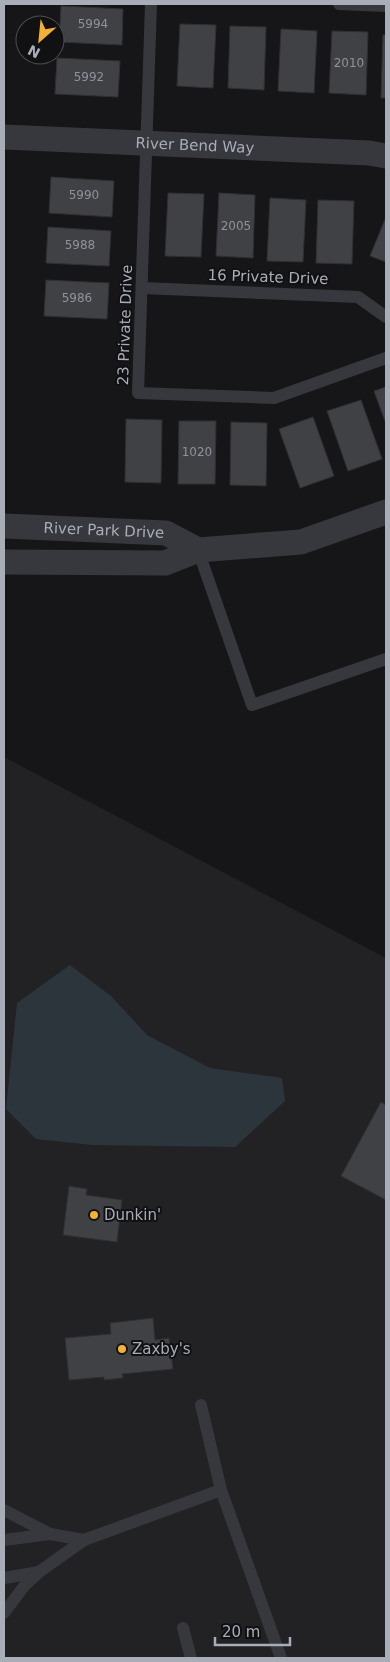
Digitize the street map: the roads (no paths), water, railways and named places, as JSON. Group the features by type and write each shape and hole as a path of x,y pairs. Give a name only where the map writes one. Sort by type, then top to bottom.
{"street":[{"name":"River Bend Way","path":"4,137 369,153 386,156"},
{"name":"River Park Drive","path":"11,562 165,563 198,550 300,542 386,512"},
{"name":"River Park Drive","path":"4,526 166,533 198,550"}],"lane":[{"name":"23 Private Drive","path":"152,4 138,393 274,398 386,358"},
{"path":"339,4 386,6"},
{"name":"16 Private Drive","path":"142,288 358,297 386,317"},
{"path":"198,550 252,705 386,659"},
{"path":"201,1405 221,1490 281,1658"},
{"path":"4,1613 25,1586 39,1572 84,1540 221,1490"},
{"path":"4,1510 50,1534"},
{"path":"4,1540 50,1534 84,1540"},
{"path":"4,1578 39,1572"},
{"path":"183,1628 191,1658"}],"place":[{"name":"Dunkin'","path":"94,1215"},
{"name":"Zaxby's","path":"122,1349"}]}
